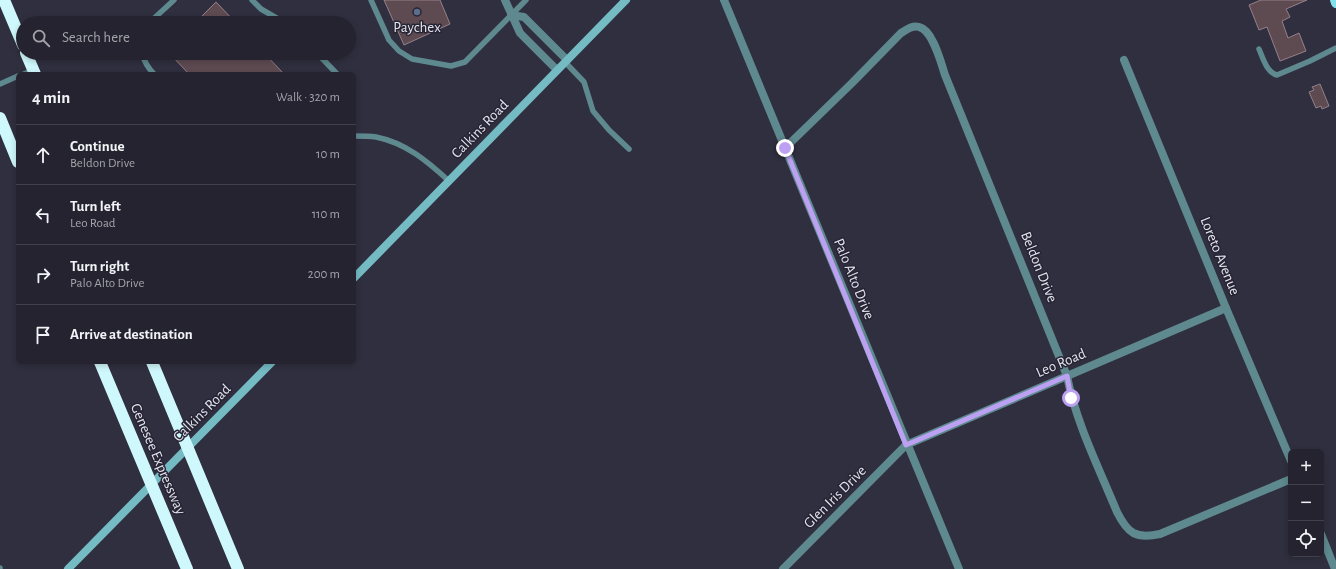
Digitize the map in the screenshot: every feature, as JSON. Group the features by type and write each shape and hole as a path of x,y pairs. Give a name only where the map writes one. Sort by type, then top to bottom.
{"highway":[{"path":"4,0 16,29"},
{"path":"27,60 30,72"},
{"path":"0,118 16,157"},
{"name":"Genesee Expressway","path":"101,364 187,569"},
{"name":"Genesee Expressway","path":"153,364 238,569"}],"main road":[{"name":"Calkins Road","path":"356,276 626,0"},
{"name":"Calkins Road","path":"68,569 270,364"}],"street":[{"path":"505,0 520,33 557,70"},
{"name":"Palo Alto Drive","path":"724,0 906,445 959,569"},
{"path":"512,15 524,17 566,61"},
{"name":"Beldon Drive","path":"785,148 901,33 918,26 923,29 929,34 935,45 945,75 1067,376 1071,398 1118,512 1125,525 1135,534 1146,537 1160,534 1288,480"},
{"name":"Loreto Avenue","path":"1124,60 1288,454"},
{"name":"Leo Road","path":"906,445 1226,308"},
{"name":"Glen Iris Drive","path":"783,569 906,445"},
{"path":"1324,542 1335,569"}],"lane":[{"path":"157,16 174,0"},
{"path":"252,0 261,9 273,16"},
{"path":"371,0 389,40 398,51 412,59 450,66 465,62 526,0"},
{"path":"1259,49 1270,71 1277,75 1336,48"},
{"path":"144,60 152,72"},
{"path":"324,60 335,72"},
{"path":"566,61 584,82 593,111 609,130 629,149"},
{"path":"0,84 16,77"},
{"path":"356,136 375,137 402,145 417,153 449,182"}],"building":[{"name":"Paychex","path":"384,0 440,0 450,24 404,45"},
{"path":"1261,0 1307,0 1286,9 1290,17 1282,21 1288,38 1299,33 1306,51 1280,61 1267,27 1259,30 1249,5"},
{"path":"216,2 229,16 202,16"},
{"path":"176,60 271,60 282,72 187,72"},
{"path":"1320,84 1329,106 1322,109 1321,106 1316,108 1309,92 1314,90 1312,87"}],"place":[{"name":"Paychex","path":"417,12"}],"route":[{"path":"785,148 906,445 1067,376 1071,398"}]}
